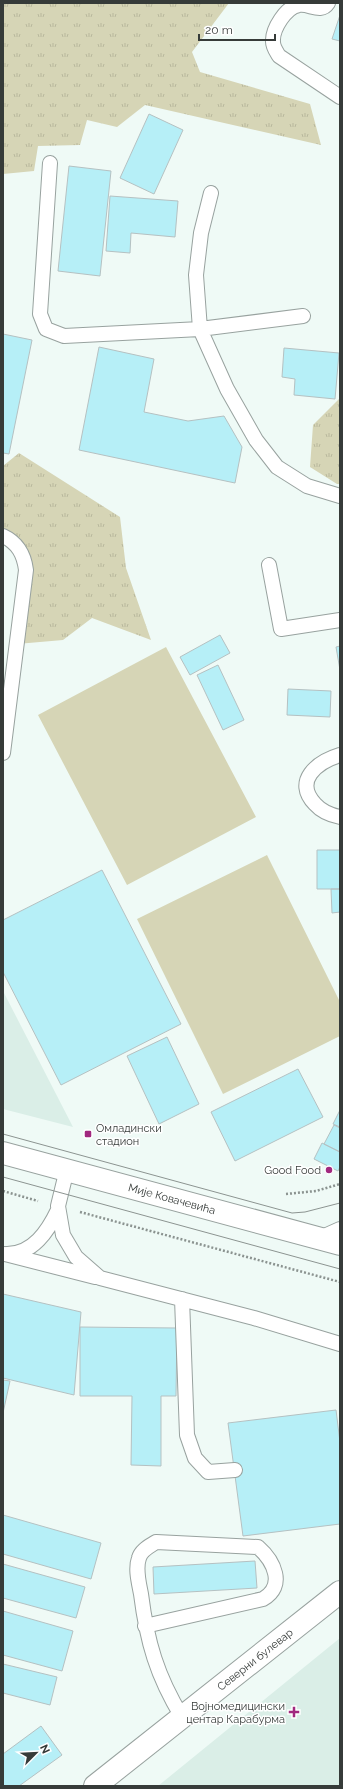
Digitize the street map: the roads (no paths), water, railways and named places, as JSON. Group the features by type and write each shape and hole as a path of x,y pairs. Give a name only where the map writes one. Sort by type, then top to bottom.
{"main road":[{"name":"Мије Ковачевића","path":"3,1153 330,1241"},
{"name":"Северни булевар","path":"95,1786 340,1592"}],"lane":[{"path":"328,3 326,6 320,8 299,5 286,11 272,40 274,49 279,56 340,97"},
{"path":"50,163 40,314 46,329 64,336 200,329 303,316"},
{"path":"211,192 201,233 196,275 200,329 227,389 256,440 277,467 307,486 340,496"},
{"path":"3,536 12,540 19,549 24,559 26,570 3,753"},
{"path":"269,565 281,629 340,620"},
{"path":"340,755 328,759 313,770 306,785 307,793 318,807 325,813 340,817"},
{"path":"4,1254 15,1254 28,1248 41,1238 51,1224 58,1208 67,1169"},
{"path":"58,1208 62,1235 76,1257 100,1278"},
{"path":"330,1241 340,1229"},
{"path":"4,1254 254,1318 340,1344"},
{"path":"182,1299 187,1434 195,1458 208,1472 235,1470"},
{"path":"145,1626 271,1595 276,1584 274,1569 267,1555 258,1547 156,1542 146,1549 139,1557 138,1572 145,1626 162,1682 182,1717"}],"tram line":[{"path":"3,1134 292,1213 305,1212 340,1203"},
{"path":"3,1177 340,1269"}],"place":[{"name":"Омладински стадион","path":"88,1134"},
{"name":"Good Food","path":"329,1170"},
{"name":"Војномедицински центар Карабурма","path":"294,1712"}]}
